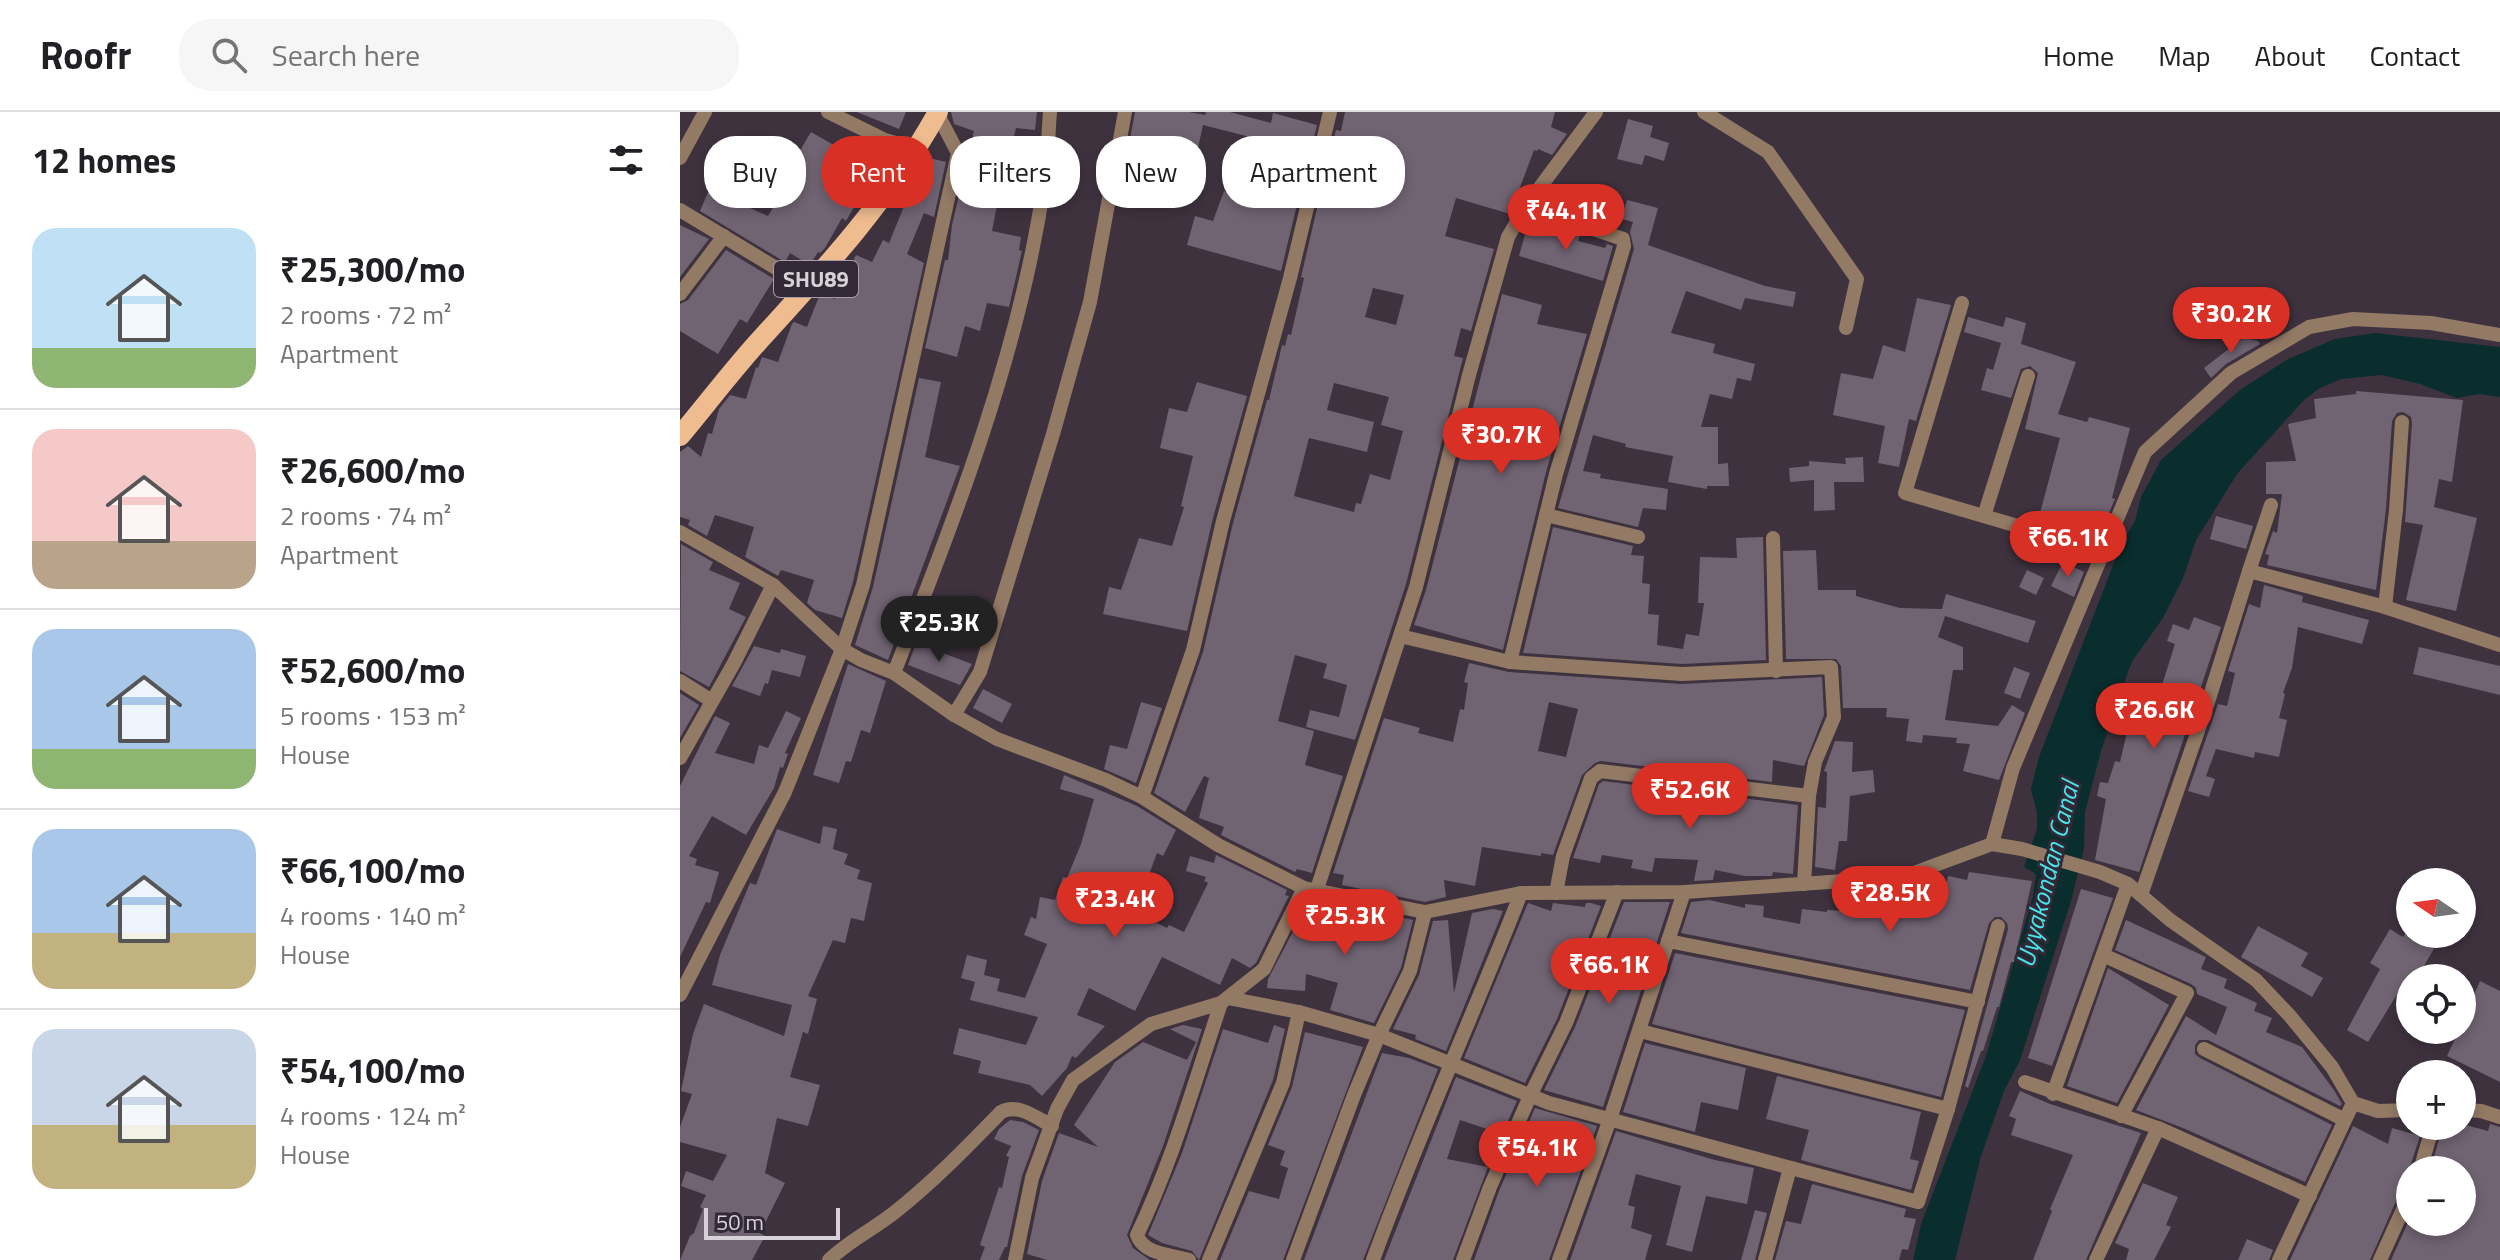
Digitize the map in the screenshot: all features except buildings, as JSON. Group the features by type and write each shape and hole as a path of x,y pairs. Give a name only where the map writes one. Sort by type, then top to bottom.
{"main road":[{"name":"SHU89","path":"924,136 938,112"},
{"name":"SHU89","path":"680,436 756,344 809,288 871,208"}],"street":[{"path":"680,158 705,112"},
{"path":"828,112 877,136"},
{"path":"680,995 785,792 842,649 863,585 958,153 938,112"},
{"path":"894,673 989,419 1022,293 1045,184 1050,112"},
{"path":"954,715 980,672 1053,434 1090,302 1125,112"},
{"path":"1142,797 1193,650 1223,521 1290,278 1330,112"},
{"path":"1017,1260 1032,1178 1073,1080 1151,1024 1224,1000 1264,969 1311,889 1416,587 1508,237 1526,206 1596,112"},
{"path":"1704,112 1768,152 1857,279 1846,328"},
{"path":"1510,662 1546,515 1624,246 1623,239 1526,206"},
{"path":"680,210 809,288"},
{"path":"680,294 724,236"},
{"path":"1962,303 1905,493 2103,551"},
{"path":"1992,844 2013,768 2145,452 2231,373 2309,327 2353,319 2431,323 2500,335"},
{"path":"1984,516 2028,376"},
{"path":"2385,607 2402,422"},
{"path":"2141,895 2209,699 2271,505"},
{"path":"1546,515 1638,537"},
{"path":"680,532 773,585 842,649 894,673 954,715 997,739 1106,780 1142,797 1218,845 1311,889 1425,912 1521,893 1684,892 1903,877 1992,844 2022,849 2090,868 2128,884 2170,920 2256,980 2332,1067 2353,1103 2378,1111 2396,1110"},
{"path":"1773,538 1776,671"},
{"path":"2249,571 2385,607 2500,645"},
{"path":"680,758 773,585"},
{"path":"1400,636 1510,662 1682,674 1831,667 1834,717 1815,762 1809,796 1804,884"},
{"path":"680,681 712,701"},
{"path":"1556,893 1563,856 1591,778 1600,771 1809,796"},
{"path":"2053,1094 2128,884"},
{"path":"1463,1260 1490,1187 1566,1023 1617,892"},
{"path":"1559,1260 1640,1031 1684,892"},
{"path":"1373,1260 1398,1190 1521,893"},
{"path":"1293,1260 1379,1035 1410,971 1425,912"},
{"path":"1224,1000 1299,1012 1379,1035 1530,1096 1918,1202 1948,1109 1998,926"},
{"path":"1668,941 1978,1002"},
{"path":"2103,955 2187,993 2121,1116"},
{"path":"1189,1260 1147,1249 1137,1235 1177,1140 1224,1000"},
{"path":"1209,1260 1283,1083 1299,1012"},
{"path":"1640,1031 1948,1109"},
{"path":"2204,1049 2343,1119"},
{"path":"2025,1082 2158,1128 2310,1196"},
{"path":"2279,1260 2353,1103"},
{"path":"829,1260 894,1213 960,1155 1001,1112 1017,1108 1052,1126"},
{"path":"2476,1111 2500,1117"},
{"path":"2096,1260 2158,1128"},
{"path":"1765,1260 1790,1168"},
{"path":"2380,1260 2396,1225"}],"water":[{"name":"Uyyakondan Canal","path":"2375,333 2500,347 2500,397 2479,394 2457,398 2420,384 2382,375 2341,379 2320,388 2304,400 2237,474 2196,540 2183,578 2163,618 2129,669 2101,751 2085,812 2084,849 2071,901 2020,1060 2004,1091 1981,1156 1955,1260 1913,1260 1921,1224 1986,1056 2033,896 2036,874 2024,867 2037,829 2031,789 2039,757 2122,542 2135,521 2141,497 2161,460 2240,390 2288,359 2335,339"}]}
